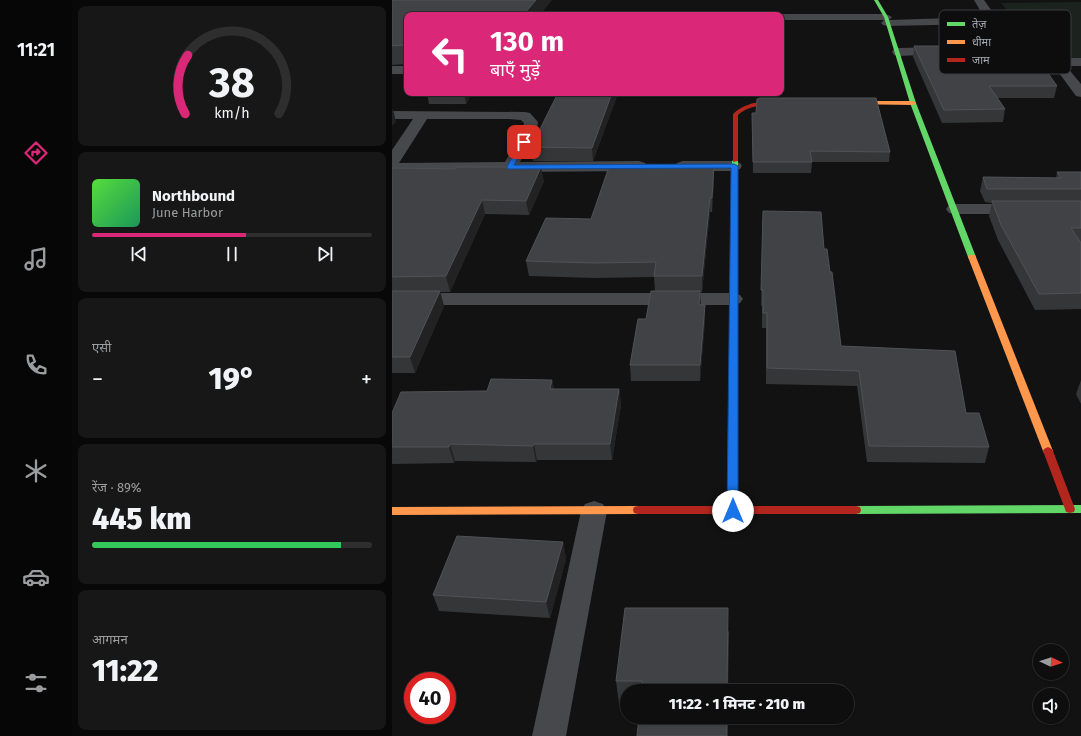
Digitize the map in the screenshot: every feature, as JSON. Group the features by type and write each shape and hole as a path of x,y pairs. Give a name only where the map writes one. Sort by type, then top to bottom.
{"street":[{"path":"876,0 886,20 898,52 913,103 1070,510"},
{"path":"979,0 985,10"},
{"path":"784,17 939,21"},
{"path":"898,52 939,51"},
{"path":"392,70 404,70"},
{"path":"1066,74 1081,93"},
{"path":"733,511 735,115 739,109 746,105 760,103 798,103"},
{"path":"836,103 913,103"},
{"path":"392,115 525,116 531,122 530,129 510,167"},
{"path":"392,162 423,115"},
{"path":"392,168 734,166"},
{"path":"955,209 1081,209"},
{"path":"392,299 733,299"},
{"path":"392,512 1081,509"},
{"path":"549,736 594,511"}],"shaded area":[{"path":"1081,2 1081,58 1071,58 1071,10 1007,10 1001,3"}],"building":[{"path":"392,0 536,0 526,12 404,12 404,47 402,45 392,46"},
{"path":"914,46 939,46 939,74 1049,74 1057,86 989,86 1005,109 944,110"},
{"path":"556,96 611,96 592,148 531,147"},
{"path":"876,98 890,152 810,151 812,162 753,162 752,113 756,113 757,99"},
{"path":"610,164 714,165 712,198 710,198 702,276 654,276 656,262 592,263 526,261 546,218 591,219"},
{"path":"456,167 541,167 526,201 482,200 446,276 392,277 392,168 455,169"},
{"path":"1057,172 1081,172 1081,189 987,189 983,177 1061,178"},
{"path":"992,201 1081,201 1081,228 1071,228 1081,243 1081,293 1039,294 1001,225"},
{"path":"763,211 821,212 824,249 827,249 830,272 832,272 841,346 955,351 966,413 979,413 989,447 869,446 859,371 767,368 767,313 763,313 763,290 761,290"},
{"path":"392,291 440,291 410,357 392,357"},
{"path":"651,291 700,291 699,305 705,305 700,365 630,365 638,319 646,319"},
{"path":"491,379 552,380 550,389 619,389 610,444 534,444 533,446 450,444 449,447 392,447 392,413 401,392 487,391"},
{"path":"457,536 563,542 546,602 433,595"},
{"path":"625,608 728,608 727,684 642,684 642,681 616,681"},
{"path":"638,724 727,724 727,736 637,736"}],"traffic: fast":[{"path":"876,0 886,17 913,103 972,257"},
{"path":"733,511 735,161"},
{"path":"856,510 1081,509"}],"traffic: slow":[{"path":"848,103 913,103"},
{"path":"972,257 1048,451"},
{"path":"392,511 638,510"}],"traffic: jam":[{"path":"735,161 735,115 740,110 759,103 786,103"},
{"path":"1048,451 1070,509"},
{"path":"638,510 856,510"}],"route":[{"path":"524,142 510,167 734,166 733,511"}]}
